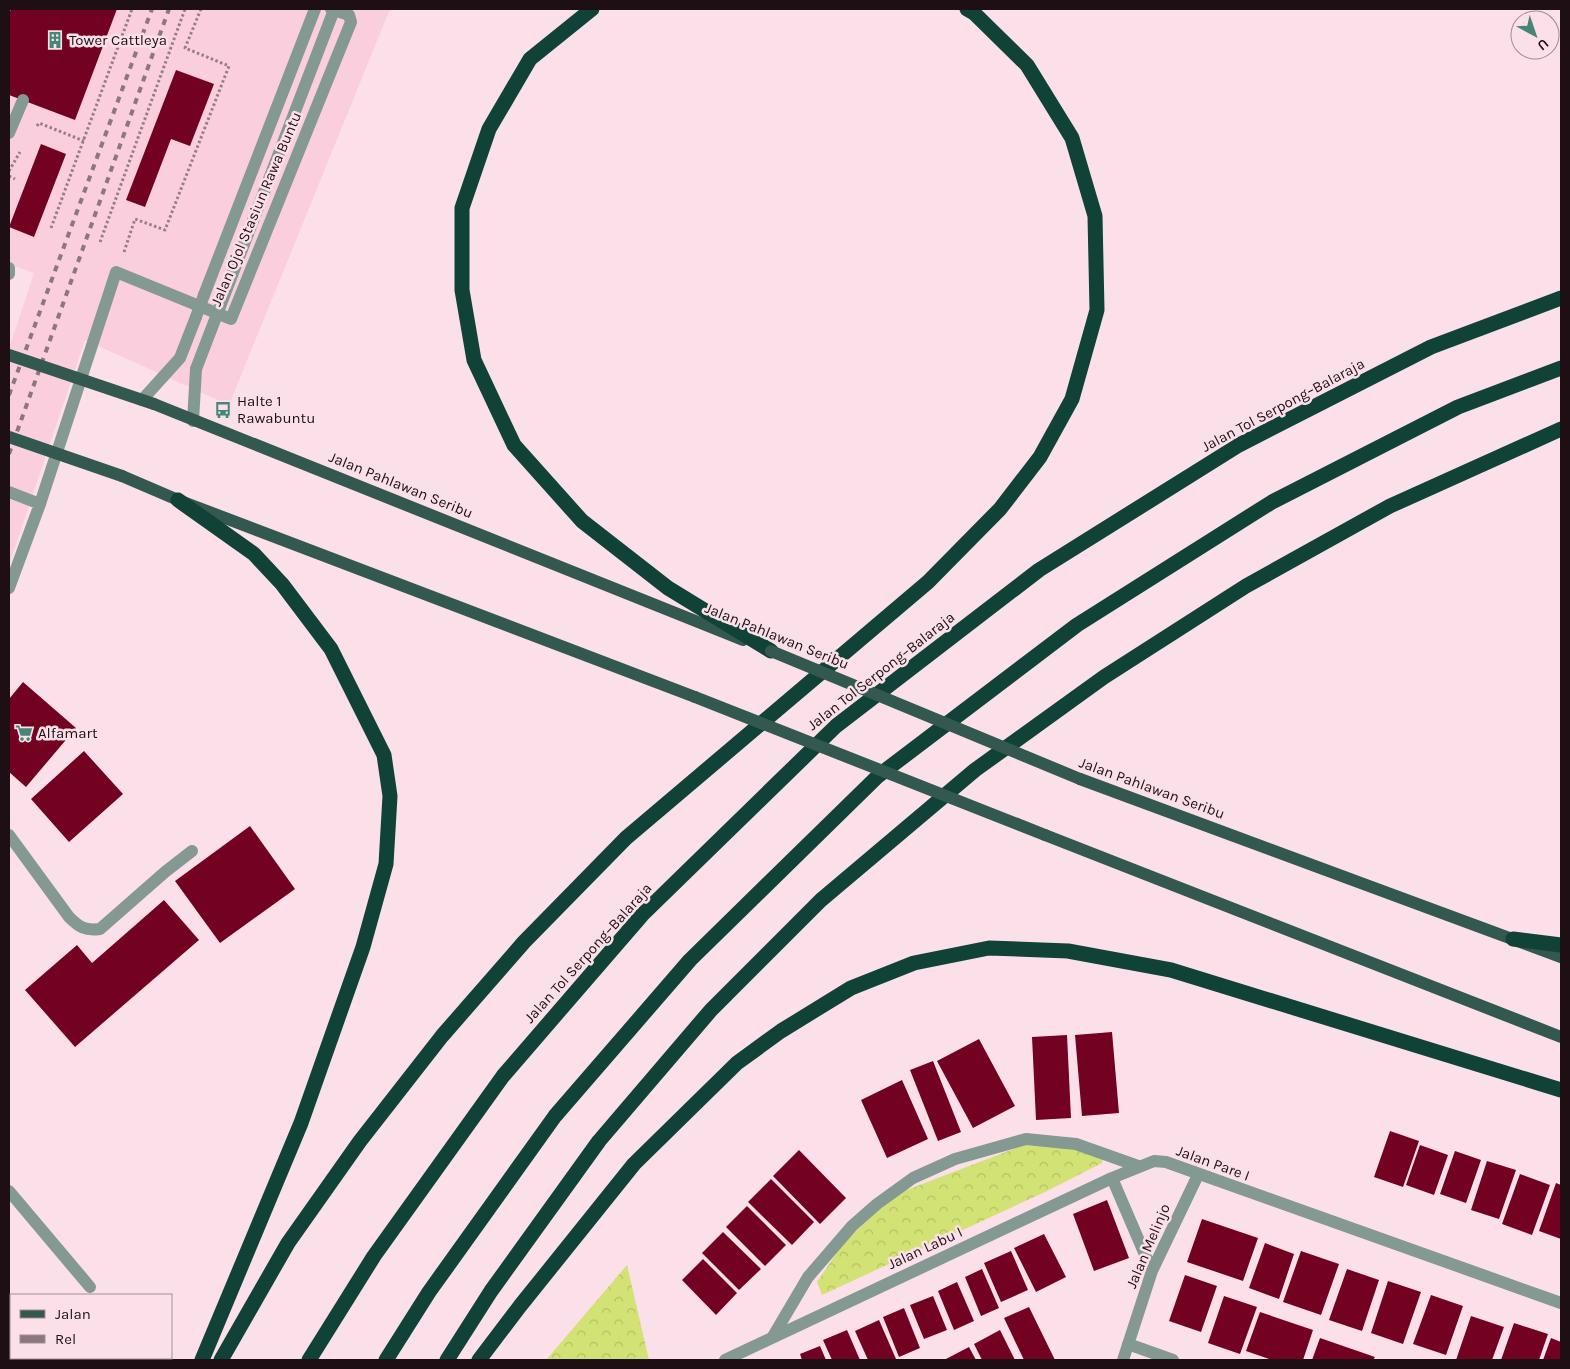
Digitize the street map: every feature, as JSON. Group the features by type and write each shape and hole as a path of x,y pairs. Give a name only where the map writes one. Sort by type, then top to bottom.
{"highway":[{"path":"592,9 530,60 489,129 462,208 462,290 474,360 514,445 582,521 668,588 771,651"},
{"path":"222,1360 288,1242 360,1141 442,1036 524,942 626,838 928,582 1000,509 1040,457 1072,399 1097,310 1095,216 1072,138 1027,65 974,13 967,9"},
{"name":"Jalan Tol Serpong–Balaraja","path":"309,1360 374,1256 503,1076 642,915 836,726 1039,570 1239,445 1431,346 1561,298"},
{"path":"386,1360 429,1292 555,1116 690,960 878,776 1077,625 1272,502 1458,407 1561,368"},
{"path":"447,1360 491,1291 599,1141 711,1010 821,900 975,770 1104,677 1246,586 1390,506 1561,429"},
{"path":"178,500 254,554 282,584 331,650 365,713 384,755 390,796 386,864 363,947 301,1123 202,1360"},
{"path":"1513,939 1561,945"},
{"path":"479,1360 634,1164 737,1063 781,1031 851,988 914,963 989,948 1068,950 1162,968 1561,1090"}],"main road":[{"name":"Jalan Pahlawan Seribu","path":"9,355 148,402 192,422 265,448 771,651 1080,779 1561,956"},
{"path":"9,437 122,476 178,500 695,697 1561,1037"}],"street":[{"path":"148,402 180,358 315,9"},
{"name":"Jalan Ojol Stasiun Rawa Buntu","path":"116,272 231,319 350,22 349,15 333,9"},
{"path":"192,422 196,369 333,9"},
{"path":"9,133 23,100"},
{"path":"9,268 9,274"},
{"path":"9,588 40,504 116,272"},
{"path":"9,492 40,504"},
{"path":"9,835 69,917 79,927 88,930 100,929 192,851"},
{"name":"Jalan Pare I","path":"772,1338 808,1277 852,1226 877,1204 913,1178 955,1159 1026,1139 1076,1144 1138,1166 1154,1161 1166,1162 1198,1175 1561,1302"},
{"name":"Jalan Labu I","path":"725,1360 1138,1166"},
{"name":"Jalan Melinjo","path":"1123,1360 1152,1271 1198,1175"},
{"path":"1112,1178 1152,1271"},
{"path":"9,1191 90,1287"},
{"path":"1128,1344 1173,1360"}],"path":[{"path":"51,228 132,9"},
{"path":"100,242 185,9"},
{"path":"116,272 135,219 165,230 229,66 186,48 201,9"},
{"path":"58,131 84,141"},
{"path":"9,176 15,179"}],"shaded area":[{"path":"9,9 390,9 229,405 85,340 9,565 9,348 34,273 9,264"}],"green space":[{"path":"1024,1145 1104,1149 1102,1163 1047,1191 822,1295 817,1282 844,1242 896,1194"},
{"path":"627,1265 649,1360 546,1360"}],"building":[{"path":"11,9 117,9 75,120 9,95 9,14"},
{"path":"176,70 214,84 190,146 171,139 145,207 126,200"},
{"path":"41,144 66,154 34,237 9,227"},
{"path":"23,682 76,728 26,787 9,772 9,699"},
{"path":"84,751 123,794 69,842 31,799"},
{"path":"250,826 295,889 220,943 175,881"},
{"path":"164,900 199,940 75,1047 25,990 77,945 92,963"},
{"path":"1112,1032 1119,1113 1082,1116 1075,1035"},
{"path":"1067,1035 1071,1118 1036,1120 1032,1037"},
{"path":"979,1039 1015,1106 973,1128 937,1061"},
{"path":"933,1061 961,1132 938,1141 910,1070"},
{"path":"902,1080 928,1139 887,1158 861,1100"},
{"path":"1390,1131 1419,1141 1403,1187 1374,1177"},
{"path":"1420,1145 1448,1155 1434,1195 1406,1185"},
{"path":"799,1150 846,1198 820,1224 773,1176"},
{"path":"1455,1151 1481,1160 1466,1203 1440,1194"},
{"path":"1487,1161 1516,1170 1499,1219 1471,1210"},
{"path":"1520,1174 1550,1185 1532,1235 1502,1224"},
{"path":"771,1179 814,1222 792,1245 748,1202"},
{"path":"1556,1183 1561,1185 1561,1239 1539,1231"},
{"path":"1107,1200 1129,1258 1094,1271 1073,1214"},
{"path":"747,1206 786,1245 765,1266 726,1227"},
{"path":"1202,1219 1258,1238 1243,1281 1187,1262"},
{"path":"723,1232 761,1269 739,1290 702,1253"},
{"path":"1044,1234 1066,1277 1036,1292 1014,1248"},
{"path":"1265,1243 1294,1254 1279,1299 1249,1288"},
{"path":"1011,1251 1028,1290 1001,1302 984,1263"},
{"path":"1301,1251 1339,1264 1321,1315 1283,1302"},
{"path":"703,1259 737,1293 716,1315 682,1280"},
{"path":"982,1269 999,1308 981,1316 965,1277"},
{"path":"1347,1269 1379,1280 1362,1331 1329,1320"},
{"path":"1185,1275 1217,1286 1201,1332 1169,1321"},
{"path":"1388,1281 1421,1292 1403,1344 1371,1333"},
{"path":"957,1282 974,1321 954,1330 938,1291"},
{"path":"1431,1295 1463,1306 1446,1355 1413,1344"},
{"path":"933,1296 947,1330 924,1339 910,1305"},
{"path":"1224,1296 1257,1307 1240,1354 1208,1343"},
{"path":"1029,1307 1055,1360 1024,1360 1004,1318"},
{"path":"904,1308 920,1348 899,1357 883,1317"},
{"path":"1260,1312 1313,1330 1303,1360 1272,1360 1246,1351"},
{"path":"1471,1316 1504,1327 1492,1360 1456,1360"},
{"path":"879,1320 896,1359 894,1360 868,1360 855,1331"},
{"path":"1514,1323 1548,1334 1539,1360 1501,1360"},
{"path":"847,1330 860,1360 832,1360 823,1340"},
{"path":"1000,1330 1015,1360 982,1360 974,1344"},
{"path":"1320,1338 1375,1357 1373,1360 1312,1360"},
{"path":"1551,1338 1561,1342 1561,1360 1543,1360"},
{"path":"820,1346 826,1360 802,1360 800,1354"},
{"path":"969,1347 976,1360 944,1360"}],"railway":[{"path":"9,395 152,9"},
{"path":"9,454 169,9"}],"place":[{"name":"Tower Cattleya","path":"55,40"},
{"name":"Halte 1 Rawabuntu","path":"223,410"},
{"name":"Alfamart","path":"24,733"}]}
